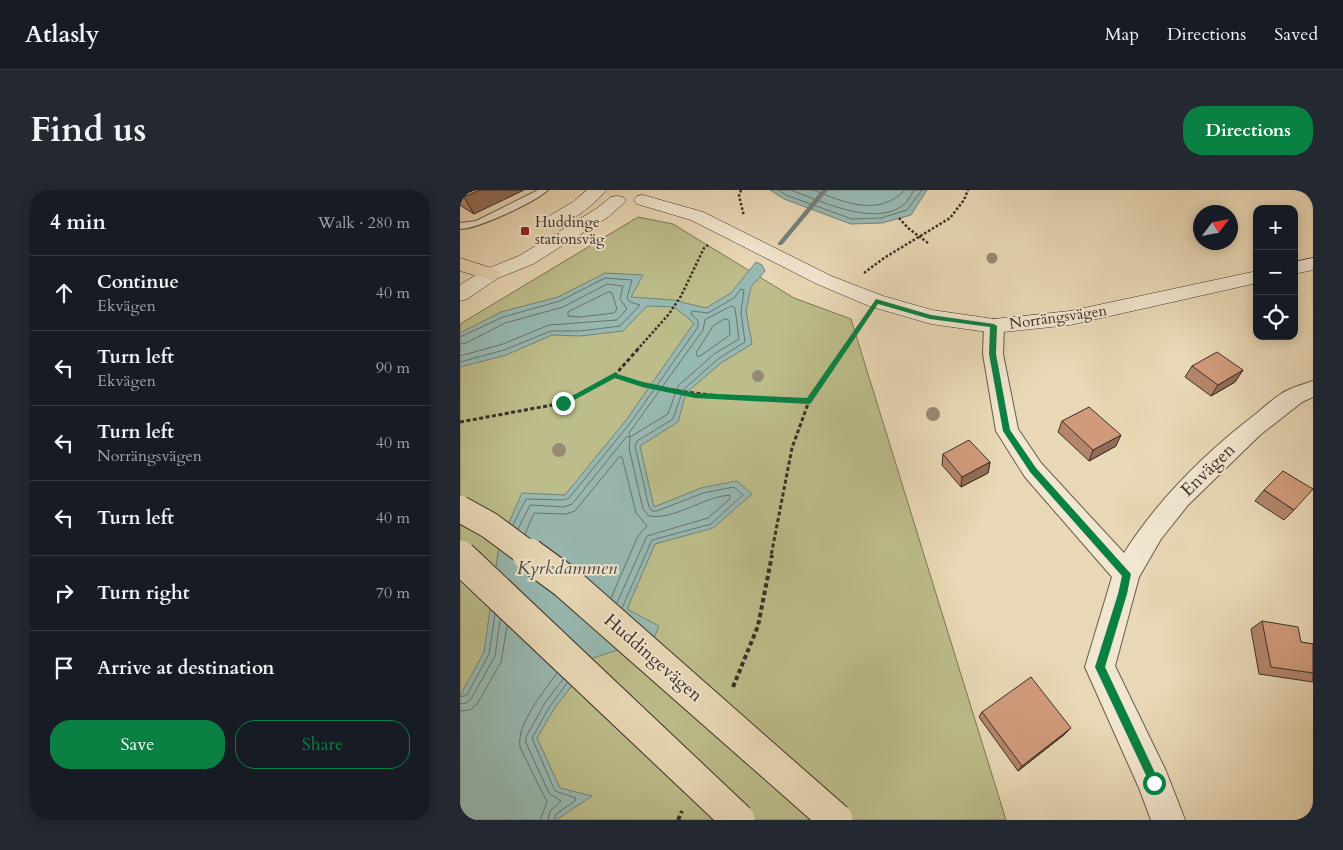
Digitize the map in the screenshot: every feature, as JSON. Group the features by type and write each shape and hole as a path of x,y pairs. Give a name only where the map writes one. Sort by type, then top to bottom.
{"main road":[{"path":"460,264 491,274"},
{"name":"Huddingevägen","path":"460,509 489,525 566,582 836,820"},
{"path":"460,557 738,820"}],"street":[{"path":"539,230 579,206 598,190 606,198 617,201 643,200 656,196 666,190"},
{"name":"Norrängsvägen","path":"676,190 697,216"},
{"name":"Norrängsvägen","path":"643,200 697,216 824,280 876,301 930,317 994,326 1070,318 1253,278"},
{"path":"460,294 491,274 526,260 602,213 617,201"},
{"path":"491,274 506,250 514,245"},
{"path":"1298,267 1313,264"},
{"path":"994,326 993,354 1007,431 1033,470 1126,574"},
{"name":"Envägen","path":"1168,820 1154,783 1100,667 1122,594 1126,574 1152,531 1193,484 1252,429 1294,396 1313,389"}],"lane":[{"path":"460,226 479,223 544,190"}],"path":[{"path":"847,288 884,258 950,218 964,200 968,190"},
{"path":"899,218 908,228 928,242"},
{"path":"460,422 563,403 614,376 669,314 681,296"},
{"path":"732,691 758,626 792,448 809,401 876,301"},
{"path":"614,376 642,385 695,395 809,401"},
{"path":"678,820 686,802"}],"green space":[{"path":"638,217 673,224 794,298 851,319 1006,820 460,820 460,324"}],"water":[{"path":"770,190 927,190 911,215 882,223 851,224 784,199"},
{"name":"Kyrkdammen","path":"756,262 762,265 765,271 751,287 746,311 752,344 721,363 686,393 678,422 640,446 654,507 701,488 737,481 752,494 713,528 655,544 627,609 659,626 654,638 593,658 554,709 537,738 560,788 592,796 556,820 460,820 460,696 484,652 499,545 522,493 565,495 627,419 694,323 674,307 647,306 623,331 580,336 552,335 506,355 460,367 460,333 501,312 558,297 605,273 643,275 631,297 673,300 706,308 731,293"}],"building":[{"path":"460,190 480,190 464,197 460,195"},
{"path":"1217,352 1243,370 1218,385 1192,366"},
{"path":"1089,407 1121,435 1093,450 1062,421"},
{"path":"969,440 990,462 962,477 943,454"},
{"path":"1283,471 1313,489 1294,510 1264,490"},
{"path":"1262,621 1298,627 1301,642 1313,644 1313,673 1271,667"},
{"path":"1031,677 1071,728 1022,766 982,712"}],"waterway":[{"path":"780,244 825,190"}],"place":[{"name":"Huddinge stationsväg","path":"525,231"}],"route":[{"path":"563,403 614,376 642,385 695,395 809,401 876,301 930,317 994,326 993,354 1007,431 1033,470 1126,574 1122,594 1100,667 1154,783"}]}
